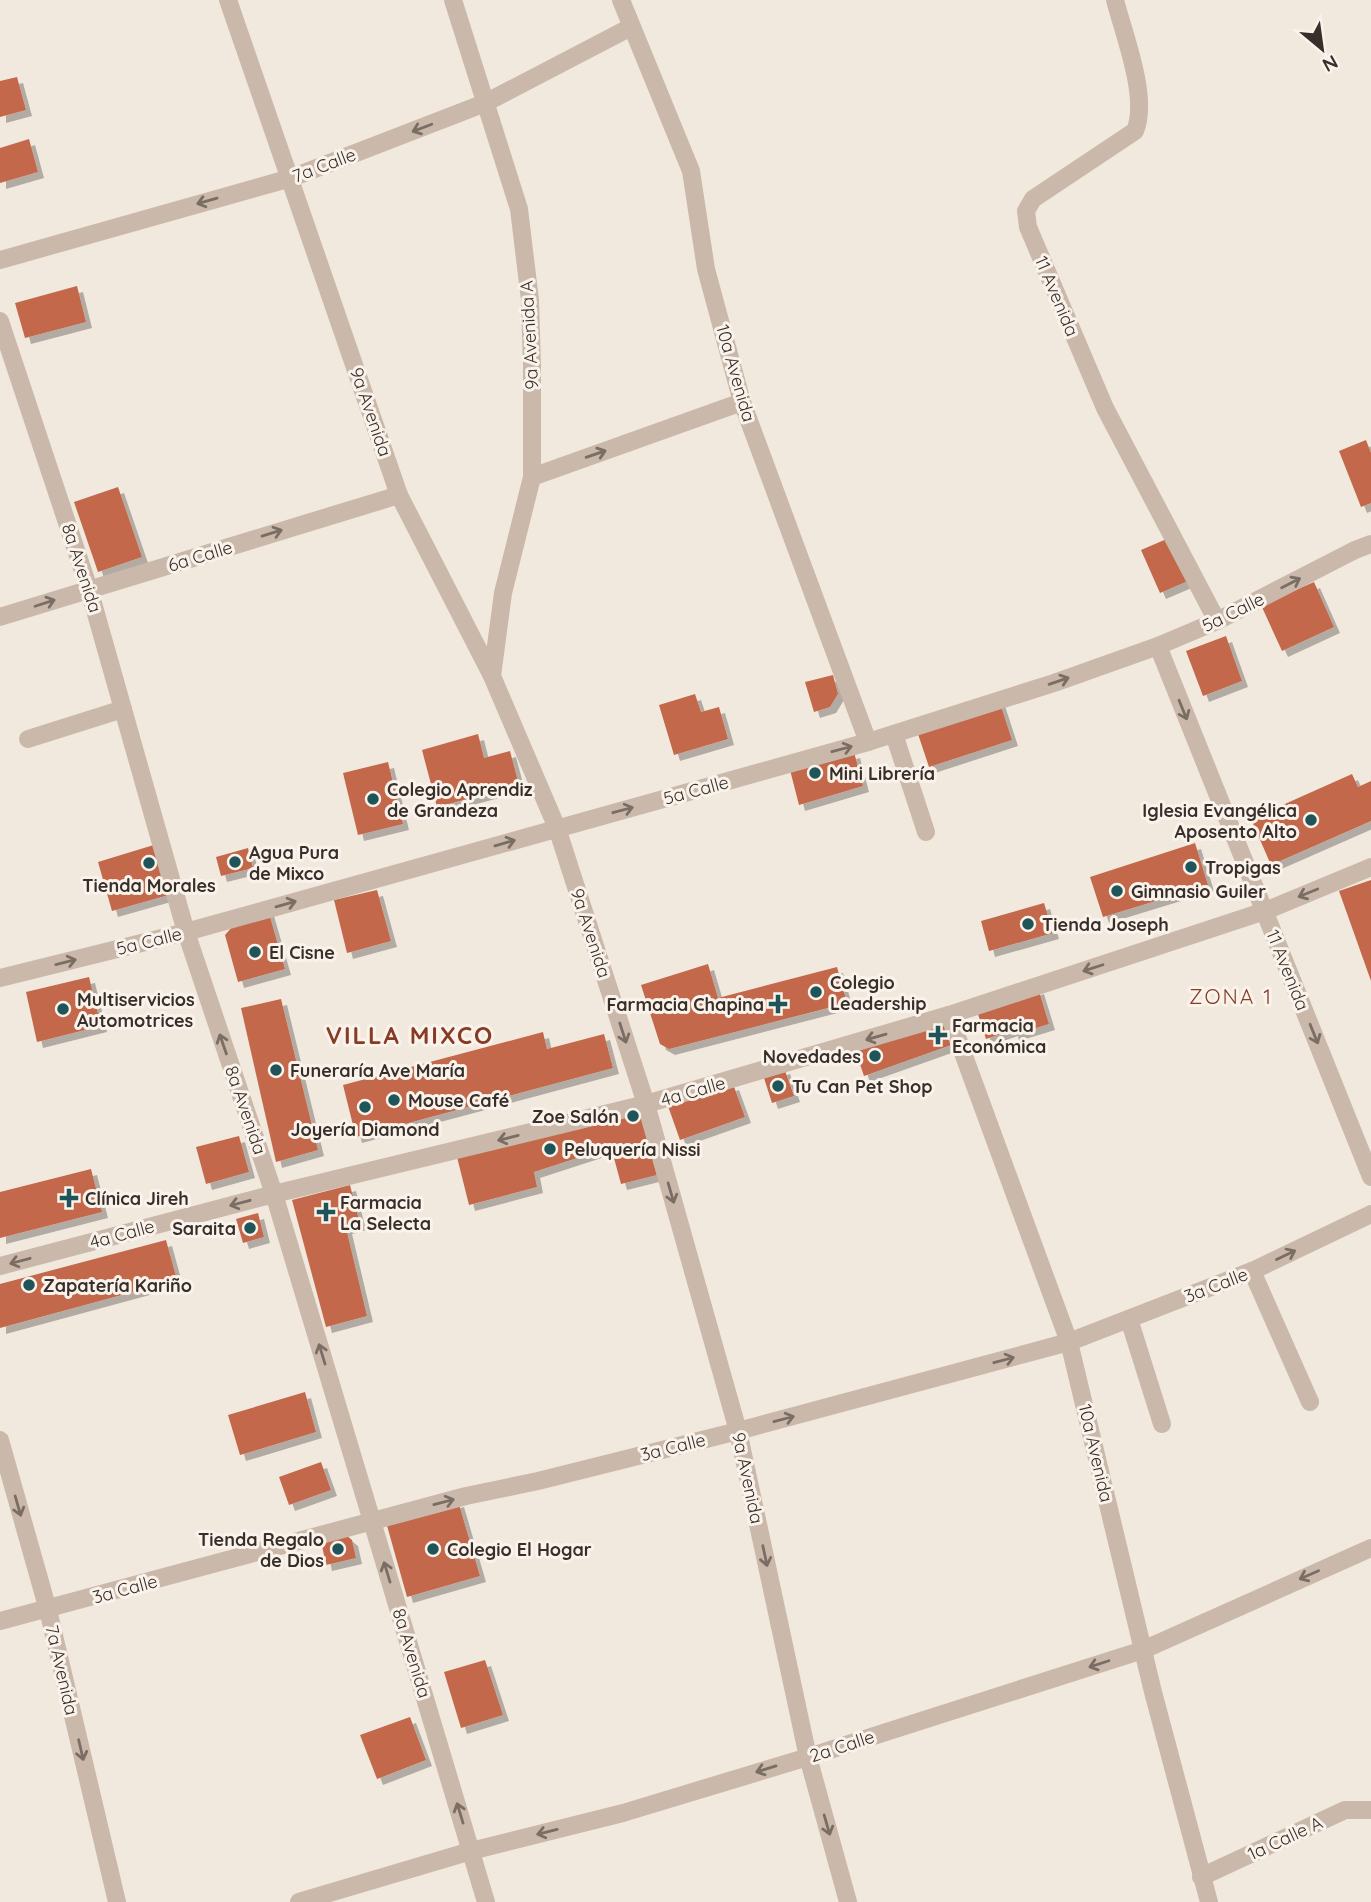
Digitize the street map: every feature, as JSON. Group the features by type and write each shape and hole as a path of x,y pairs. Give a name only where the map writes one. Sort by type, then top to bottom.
{"street":[{"name":"9a Avenida","path":"228,0 399,495 492,676 557,828 646,1104 738,1431 808,1757 848,1902"},
{"name":"9a Avenida A","path":"453,0 519,209 530,300 533,366 531,477 503,593 492,676"},
{"name":"10a Avenida","path":"621,0 691,171 706,269 742,402 869,742"},
{"name":"11 Avenida","path":"1115,0 1141,100 1140,118 1135,131 1033,199 1026,212 1028,227 1105,408 1217,621"},
{"name":"7a Calle","path":"0,260 291,178 485,103 631,27"},
{"name":"8a Avenida","path":"0,321 89,589 186,932 274,1194 486,1902"},
{"path":"531,477 742,402"},
{"name":"6a Calle","path":"0,617 399,495"},
{"name":"5a Calle","path":"0,978 186,932 869,742 1054,683 1158,646 1217,621 1371,544"},
{"name":"11 Avenida","path":"1158,646 1371,1177"},
{"path":"27,739 124,709"},
{"path":"894,734 926,832"},
{"name":"4a Calle","path":"0,1266 274,1194 646,1104 949,1015 1265,911 1371,867"},
{"name":"10a Avenida","path":"949,1015 1069,1342 1143,1650 1209,1902"},
{"name":"3a Calle","path":"0,1621 372,1521 738,1431 1069,1342 1252,1271 1371,1214"},
{"path":"1252,1271 1310,1402"},
{"path":"1129,1319 1162,1424"},
{"name":"7a Avenida","path":"0,1440 48,1610 117,1902"},
{"name":"2a Calle","path":"299,1902 471,1851 623,1813 1143,1650 1371,1548"},
{"name":"1a Calle A","path":"1201,1877 1345,1810 1371,1810"}],"building":[{"path":"17,77 26,110 0,117 0,81"},
{"path":"29,139 38,172 0,183 0,148"},
{"path":"77,286 86,322 25,338 15,303"},
{"path":"1366,440 1371,453 1371,503 1361,507 1339,451"},
{"path":"118,487 142,557 98,572 74,502"},
{"path":"1169,538 1188,581 1160,593 1141,550"},
{"path":"1314,582 1334,627 1282,651 1261,605"},
{"path":"1226,636 1242,681 1203,696 1186,651"},
{"path":"833,675 838,694 830,707 814,712 805,682"},
{"path":"695,694 701,712 719,707 728,739 674,755 659,705"},
{"path":"999,700 1012,740 929,767 916,728"},
{"path":"478,734 484,758 510,751 519,785 437,807 422,750"},
{"path":"854,752 863,786 799,805 790,770"},
{"name":"Colegio Aprendiz de Grandeza","path":"388,762 403,824 358,835 343,773"},
{"name":"Iglesia Evangélica Aposento Alto","path":"1352,774 1358,787 1371,781 1371,821 1271,865 1251,819"},
{"path":"1195,843 1208,885 1103,917 1090,877"},
{"path":"157,844 172,894 112,911 98,862"},
{"name":"Agua Pura de Mixco","path":"248,848 253,868 221,876 216,857"},
{"path":"1371,880 1371,981 1339,891"},
{"path":"377,890 391,941 347,953 334,900"},
{"path":"1044,903 1053,933 989,951 981,921"},
{"name":"El Cisne","path":"268,910 285,969 238,982 225,935 239,919"},
{"path":"708,964 718,998 837,967 847,1003 669,1049 660,1044 641,985"},
{"name":"Multiservicios Automotrices","path":"89,977 101,1026 37,1042 26,992"},
{"path":"1038,988 1049,1024 1013,1035 1012,1030 986,1039 976,1008"},
{"path":"281,999 318,1150 276,1162 241,1008"},
{"path":"946,1018 954,1044 864,1076 854,1047"},
{"path":"543,1032 547,1049 604,1034 613,1068 356,1137 343,1085"},
{"name":"Tu Can Pet Shop","path":"784,1068 794,1096 772,1103 763,1075"},
{"path":"733,1084 745,1117 680,1140 668,1106"},
{"path":"639,1107 657,1175 621,1184 611,1147 534,1172 537,1187 469,1205 457,1157"},
{"path":"239,1136 249,1172 206,1184 196,1147"},
{"path":"91,1169 102,1212 0,1238 0,1192"},
{"path":"350,1185 360,1224 346,1228 367,1316 326,1327 292,1200"},
{"name":"Saraita","path":"258,1213 264,1237 243,1243 236,1219"},
{"path":"166,1240 177,1280 0,1328 0,1284"},
{"path":"305,1392 316,1432 240,1455 228,1415"},
{"path":"321,1462 331,1490 289,1505 279,1477"},
{"name":"Colegio El Hogar","path":"458,1501 480,1576 407,1597 386,1522"},
{"name":"Tienda Regalo de Dios","path":"341,1531 352,1540 356,1558 326,1565 320,1536"},
{"path":"485,1660 503,1715 461,1728 444,1672"},
{"path":"410,1717 426,1760 377,1779 360,1735"}],"place":[{"name":"Mini Librería","path":"815,773"},
{"name":"Colegio Aprendiz de Grandeza","path":"373,799"},
{"name":"Iglesia Evangélica Aposento Alto","path":"1311,820"},
{"name":"Agua Pura de Mixco","path":"235,862"},
{"name":"Tienda Morales","path":"149,863"},
{"name":"Tropigas","path":"1191,867"},
{"name":"Gimnasio Guiler","path":"1117,891"},
{"name":"Tienda Joseph","path":"1028,924"},
{"name":"El Cisne","path":"255,952"},
{"name":"Colegio Leadership","path":"816,992"},
{"name":"Farmacia Chapina","path":"778,1004"},
{"name":"Multiservicios Automotrices","path":"63,1009"},
{"name":"Farmacia Económica","path":"938,1035"},
{"name":"Novedades","path":"875,1056"},
{"name":"Funeraría Ave María","path":"276,1070"},
{"name":"Tu Can Pet Shop","path":"778,1086"},
{"name":"Mouse Café","path":"394,1100"},
{"name":"Joyería Diamond","path":"365,1107"},
{"name":"Zoe Salón","path":"633,1116"},
{"name":"Peluquería Nissi","path":"550,1149"},
{"name":"Clínica Jireh","path":"69,1198"},
{"name":"Farmacia La Selecta","path":"326,1212"},
{"name":"Saraita","path":"250,1228"},
{"name":"Zapatería Kariño","path":"29,1285"},
{"name":"Tienda Regalo de Dios","path":"338,1549"},
{"name":"Colegio El Hogar","path":"433,1549"}],"district":[{"name":"ZONA 1","path":"1231,996"},
{"name":"VILLA MIXCO","path":"410,1035"}]}
